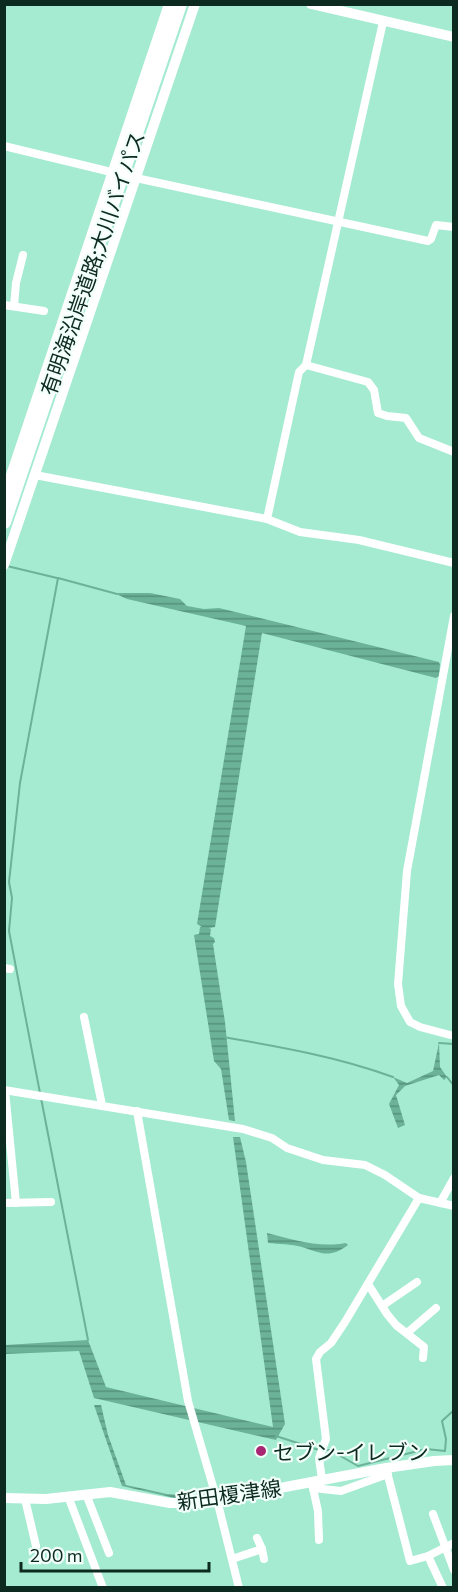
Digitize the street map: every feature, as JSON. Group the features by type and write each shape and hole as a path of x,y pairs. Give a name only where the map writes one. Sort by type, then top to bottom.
{"highway":[{"name":"有明海沿岸道路;大川バイパス","path":"4,513 178,4"},
{"name":"有明海沿岸道路;大川バイパス","path":"4,522 178,4"}],"main road":[{"path":"4,496 9,470 169,4"},
{"path":"4,565 195,4"},
{"path":"311,4 453,37"},
{"path":"9,470 34,475"},
{"name":"新田榎津線","path":"4,1498 25,1499 120,1493 170,1503 200,1503 434,1461 453,1460"}],"street":[{"path":"267,519 299,372 306,365 383,22"},
{"path":"4,146 136,178 428,241 436,225 453,228"},
{"path":"14,306 16,283 23,255"},
{"path":"4,305 44,311"},
{"path":"306,365 368,382 374,390 378,413 406,418 419,438 453,452"},
{"path":"34,475 267,519 300,532 359,540 453,563"},
{"path":"453,616 406,871 398,984 401,1006 410,1022 453,1036"},
{"path":"84,1017 102,1105"},
{"path":"16,1203 5,1090 243,1129 272,1138 287,1148 323,1160 365,1165 385,1175 419,1198 453,1206"},
{"path":"137,1111 189,1406 217,1500 239,1587"},
{"path":"440,1203 453,1178"},
{"path":"319,1540 315,1484 320,1454 326,1439 316,1359 341,1329 419,1198"},
{"path":"4,1203 51,1202"},
{"path":"382,1306 417,1282"},
{"path":"368,1284 396,1324 424,1347 423,1358"},
{"path":"407,1333 436,1308"},
{"path":"387,1471 410,1561 428,1556 453,1543"},
{"path":"86,1494 110,1553"},
{"path":"68,1496 103,1587"},
{"path":"25,1499 36,1546"},
{"path":"433,1514 453,1570"},
{"path":"257,1538 264,1559"},
{"path":"232,1559 262,1549"},
{"path":"428,1556 443,1587"}],"shaded area":[{"path":"114,593 150,593 180,599 187,606 204,609 219,608 439,662 440,665 439,676 436,678 262,633 215,927 209,928 211,929 210,936 215,942 213,944 225,1022 235,1121 229,1120 221,1069 214,1061 194,935 199,934 200,927 202,927 197,924 246,626 127,599"},
{"path":"439,1043 440,1067 447,1077 444,1080 439,1075 405,1086 396,1095 405,1125 398,1128 389,1104 399,1085 393,1077 407,1083 433,1071"},
{"path":"233,1137 240,1137 246,1162 285,1424 276,1440 94,1398 79,1351 5,1354 5,1345 88,1340 106,1387 273,1427"},
{"path":"267,1233 326,1245 346,1243 348,1245 325,1254 298,1246 268,1243"},
{"path":"94,1405 101,1405 108,1435 126,1485 167,1494 193,1496 192,1499 179,1499 122,1486"}],"waterway":[{"path":"7,566 57,578"},
{"path":"40,1093 9,931 12,898 9,882 20,783 58,578 117,594"},
{"path":"223,1037 330,1058 393,1077"},
{"path":"439,1043 454,1044"},
{"path":"447,1077 454,1086"},
{"path":"41,1098 88,1340"},
{"path":"325,1450 330,1450 358,1466 426,1449 445,1451 446,1439 442,1421 454,1410"},
{"path":"276,1436 319,1450"}],"place":[{"name":"セブン-イレブン","path":"261,1451"}]}
